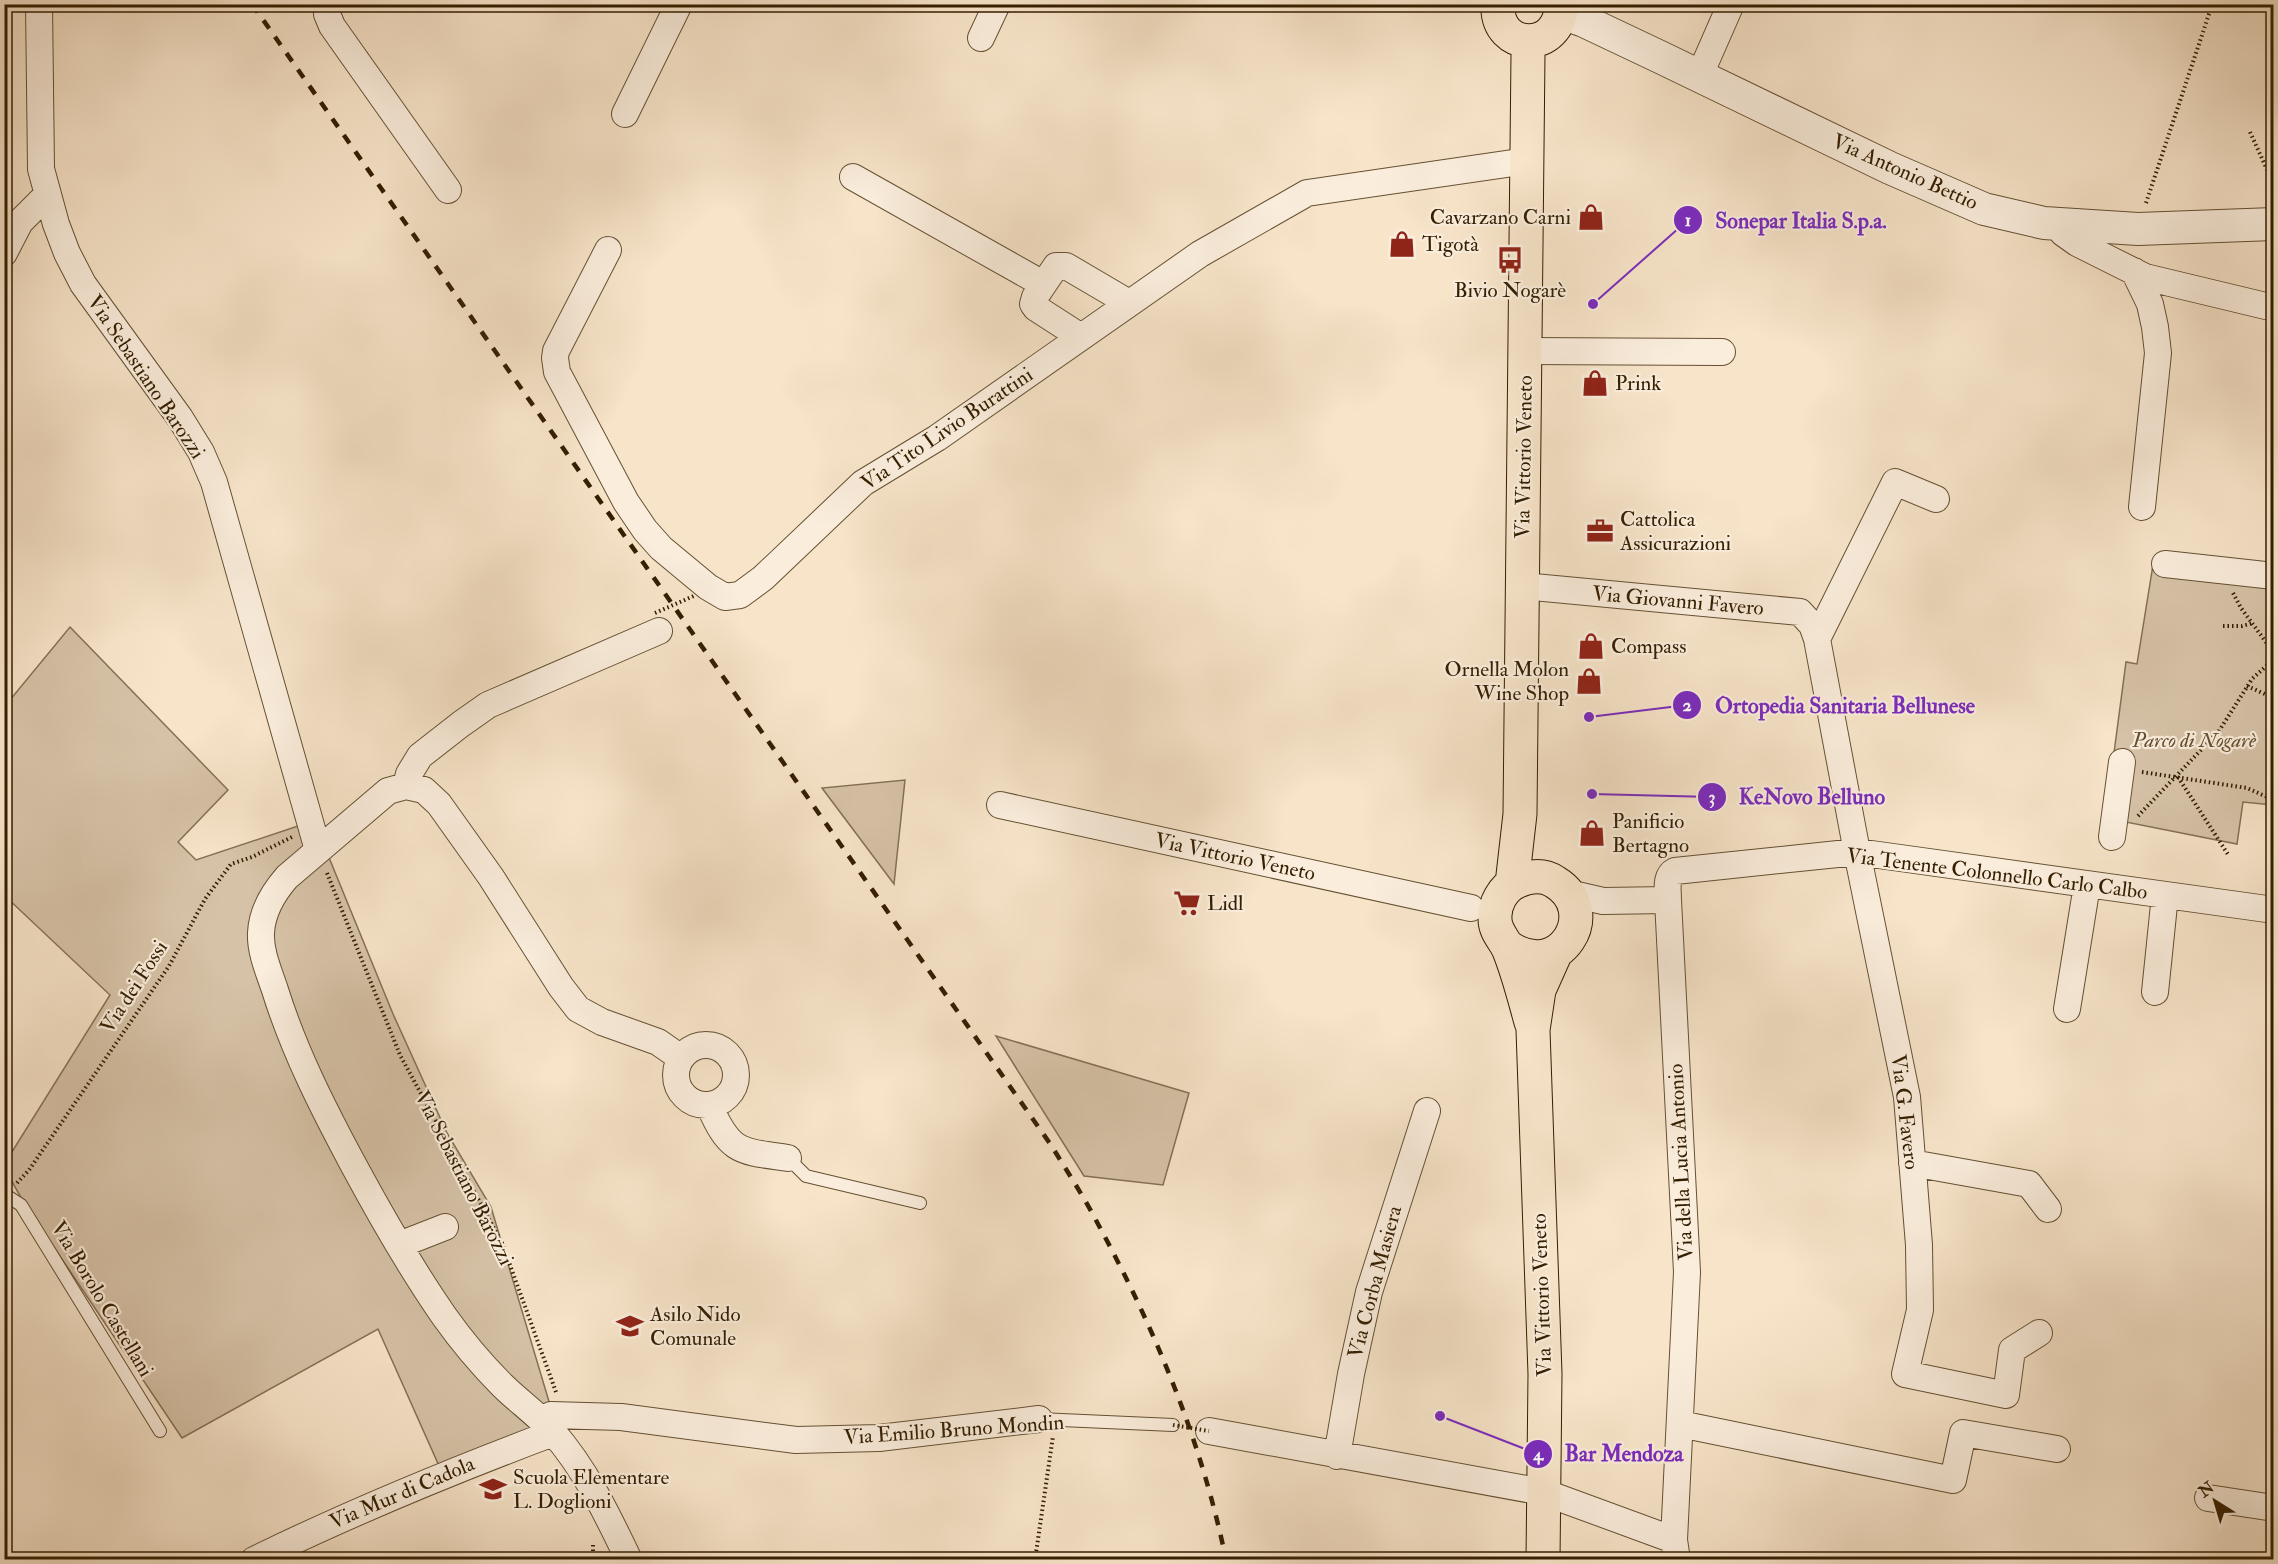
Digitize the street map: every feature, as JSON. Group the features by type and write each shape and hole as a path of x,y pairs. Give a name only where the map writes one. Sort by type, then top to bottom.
{"main road":[{"path":"1498,4 1497,15 1503,28 1513,37 1527,41 1539,40 1549,34 1557,25 1561,9"},
{"name":"Via Vittorio Veneto","path":"1527,41 1520,814 1497,911 1533,1030"},
{"name":"Via Vittorio Veneto","path":"1497,911 1518,954 1545,957 1556,952 1573,933 1565,897 1537,854 1520,814"},
{"name":"Via Vittorio Veneto","path":"1497,911 1525,878 1539,876 1565,897"},
{"name":"Via Vittorio Veneto","path":"1543,1560 1545,1374 1533,1030 1539,990 1556,952"}],"street":[{"name":"Via Sebastiano Barozzi","path":"39,4 41,169 47,195 67,253 83,284 180,418 201,452 214,482 314,838"},
{"path":"328,4 327,14 332,26 448,190"},
{"path":"625,114 679,4"},
{"path":"981,38 997,4"},
{"path":"1699,77 1731,4"},
{"name":"Via Antonio Bettio","path":"1561,9 1890,168 1984,209 2044,223 2156,230 2274,224"},
{"name":"Via Tito Livio Burattini","path":"608,250 556,351 557,372 626,502 645,530 668,555 708,588 725,597 740,595 756,584 794,551 862,483 936,438 1200,254 1307,193 1527,161"},
{"path":"853,177 1043,284"},
{"path":"4,253 20,222 47,195"},
{"path":"2061,224 2063,233 2077,243 2145,277 2274,308"},
{"path":"1081,337 1034,306 1034,299 1054,268 1063,265 1129,303"},
{"path":"2134,271 2150,304 2158,347 2142,507"},
{"name":"Via Vittorio Veneto","path":"1525,351 1722,352"},
{"path":"1817,639 1895,482 1936,499"},
{"path":"2165,564 2274,576"},
{"name":"Via Giovanni Favero","path":"1522,586 1800,612 1812,625 1817,639 1857,852"},
{"path":"406,786 409,774 420,756 488,705 657,622"},
{"path":"2121,766 2122,830"},
{"path":"629,1560 555,1423 502,1385 444,1316 399,1245 328,1118 280,1008 262,948 262,920 267,904 314,838 388,791 406,786 424,790 439,804 491,877 561,987 578,1009 602,1022 658,1042 681,1058"},
{"name":"Via Vittorio Veneto","path":"1000,805 1497,911"},
{"name":"Via Tenente Colonnello Carlo Calbo","path":"1668,900 1668,878 1675,870 1857,852 2274,910"},
{"name":"Via G. Favero","path":"1857,852 1907,1097 1919,1245 1920,1310 1905,1374 2006,1395 2012,1350 2039,1333"},
{"path":"2067,1009 2087,885"},
{"path":"2155,992 2165,895"},
{"path":"1565,897 1603,901 1668,900"},
{"name":"Via della Lucia Antonio","path":"1668,900 1687,1272 1676,1550"},
{"path":"707,1044 725,1051 736,1068 733,1088 719,1102 709,1105 690,1101 682,1094 675,1077 676,1066 688,1050 707,1044"},
{"path":"709,1105 727,1139 738,1148 752,1153 788,1158"},
{"name":"Via Corba Masiera","path":"1337,1456 1351,1374 1369,1292 1427,1111"},
{"path":"1912,1163 2029,1184 2048,1209"},
{"name":"Via Sebastiano Barozzi","path":"399,1245 445,1227"},
{"name":"Via Emilio Bruno Mondin","path":"555,1423 621,1417 796,1440 879,1438 1047,1419"},
{"name":"Via Mur di Cadola","path":"254,1560 322,1526 555,1423"},
{"path":"1680,1424 1953,1480 1963,1433 2057,1449"},
{"path":"1209,1431 1543,1492 1676,1550"},
{"path":"2208,1498 2274,1508"}],"lane":[{"path":"788,1158 806,1176 921,1203"},
{"name":"Via Borolo Castellani","path":"5,1194 21,1205 160,1431"},
{"name":"Via Emilio Bruno Mondin","path":"1047,1419 1173,1425"}],"path":[{"path":"2206,4 2210,11"},
{"path":"2138,229 2212,4"},
{"path":"2250,132 2274,185"},
{"path":"2231,571 2230,582 2235,600 2274,653"},
{"path":"657,622 696,595"},
{"path":"2223,626 2242,626 2253,623"},
{"path":"2122,830 2178,776 2219,731 2252,679 2274,659"},
{"path":"2247,686 2274,698"},
{"path":"2121,766 2247,788 2274,800"},
{"path":"2178,776 2229,856"},
{"name":"Via dei Fossi","path":"5,1194 29,1170 169,966 205,899 231,864 314,838"},
{"name":"Via Sebastiano Barozzi","path":"314,838 400,1055 502,1243 559,1398 555,1423"},
{"path":"1035,1560 1047,1419"},
{"path":"1173,1425 1209,1431"},
{"path":"593,1538 593,1560"}],"green space":[{"name":"Parco di Nogarè","path":"2153,565 2273,576 2273,805 2243,802 2237,844 2106,818 2105,821 2126,662 2137,664"},
{"path":"70,627 228,790 178,842 196,860 316,820 321,838 393,1014 447,1133 491,1207 556,1425 440,1468 378,1329 182,1438 23,1201 5,1169 5,1163 110,995 5,896 5,706"},
{"path":"905,780 894,884 822,788"},
{"path":"996,1036 1189,1093 1163,1185 1084,1176"}],"railway":[{"path":"252,4 1051,1145 1098,1224 1157,1345 1204,1472 1226,1560"}],"place":[{"name":"Cavarzano Carni","path":"1591,217"},
{"name":"Tigotà","path":"1402,244"},
{"name":"Bivio Nogarè","path":"1510,260"},
{"name":"Sonepar Italia S.p.a.","path":"1593,304"},
{"name":"Prink","path":"1595,383"},
{"name":"Cattolica Assicurazioni","path":"1600,531"},
{"name":"Compass","path":"1591,646"},
{"name":"Ornella Molon Wine Shop","path":"1589,681"},
{"name":"Ortopedia Sanitaria Bellunese","path":"1589,717"},
{"name":"KeNovo Belluno","path":"1592,794"},
{"name":"Panificio Bertagno","path":"1592,833"},
{"name":"Lidl","path":"1187,903"},
{"name":"Asilo Nido Comunale","path":"630,1326"},
{"name":"Bar Mendoza","path":"1440,1416"},
{"name":"Scuola Elementare L. Doglioni","path":"493,1489"}]}
